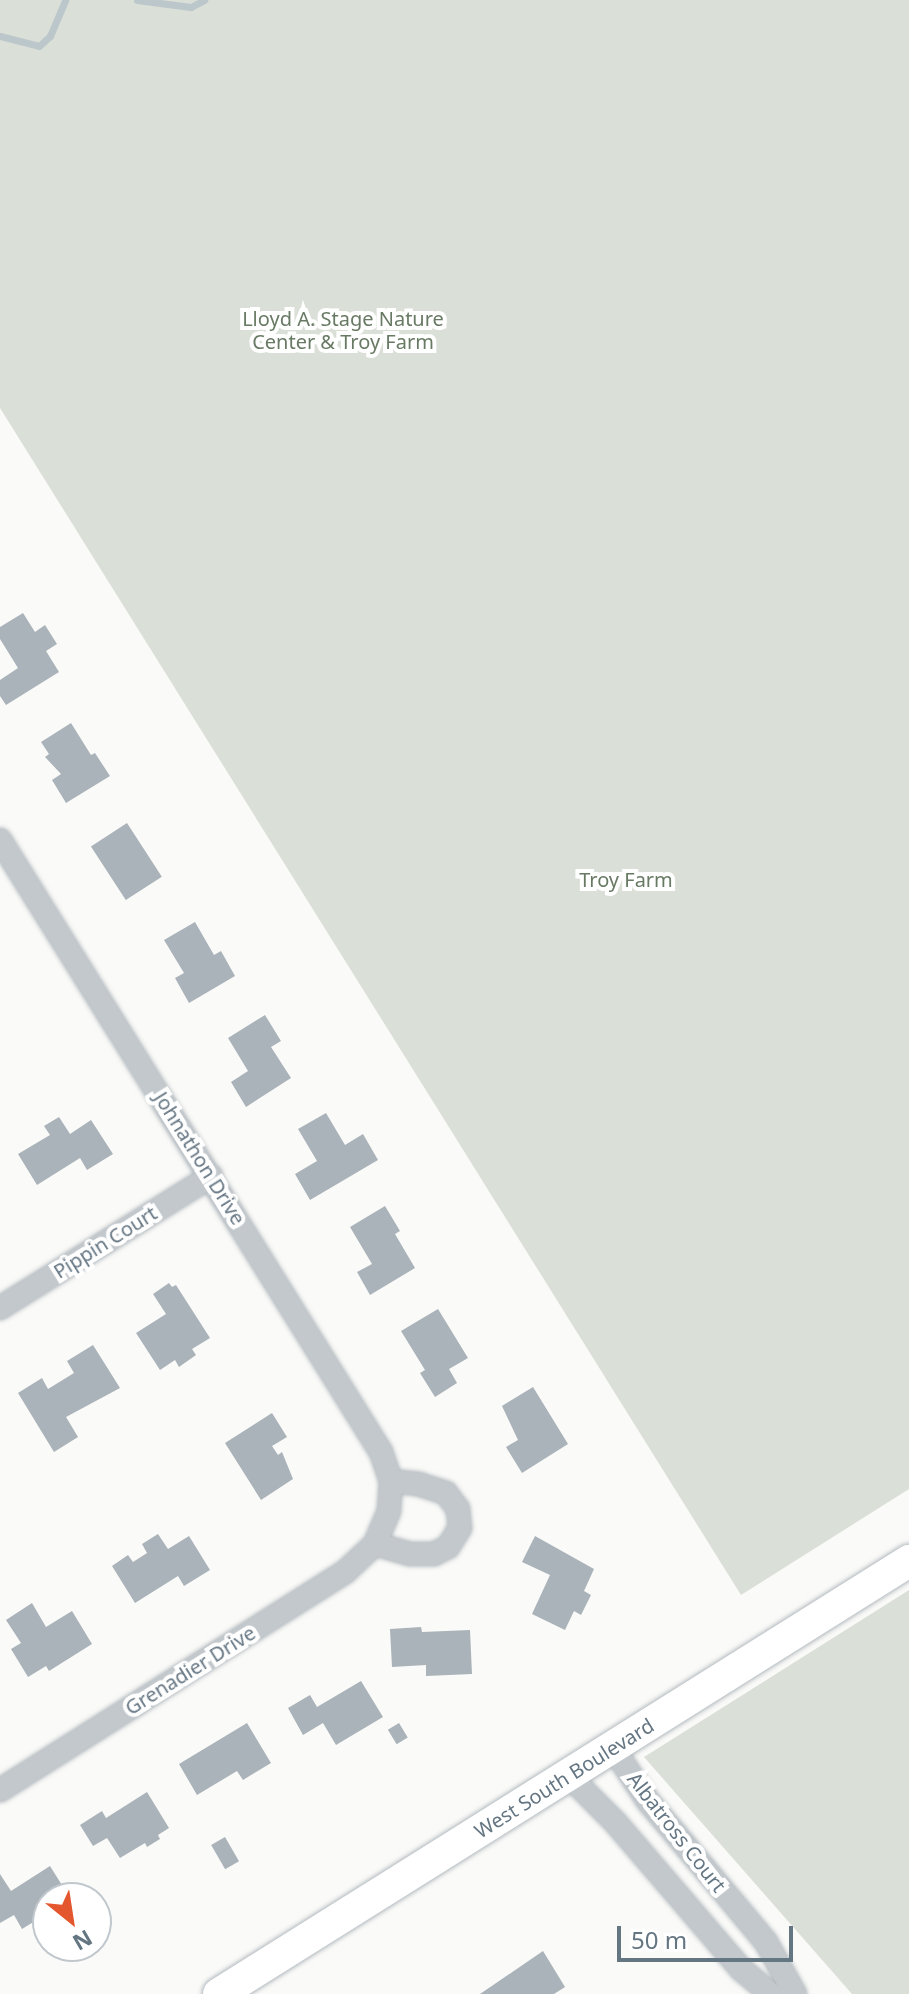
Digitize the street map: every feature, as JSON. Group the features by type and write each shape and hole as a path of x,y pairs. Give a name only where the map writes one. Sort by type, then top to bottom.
{"main road":[{"name":"West South Boulevard","path":"219,1994 909,1561"}],"street":[{"name":"Johnathon Drive","path":"0,840 381,1452 391,1481 389,1511"},
{"name":"Pippin Court","path":"0,1308 211,1176"},
{"path":"375,1544 410,1554 434,1554 448,1547 460,1528 458,1509 446,1493 419,1484 391,1481"},
{"name":"Grenadier Drive","path":"0,1790 345,1572 375,1544 389,1511"},
{"name":"Albatross Court","path":"613,1748 648,1801 766,1942 795,1994"},
{"name":"Albatross Court","path":"569,1776 625,1834 741,1969 771,1994"}],"green space":[{"path":"0,0 909,0 909,1489 741,1595 0,408"},
{"path":"909,1590 909,1994 852,1994 644,1757"}],"building":[{"path":"23,613 35,632 45,625 57,644 46,651 59,672 6,705 0,696 0,680 18,668 0,639 0,627"},
{"path":"71,723 91,755 95,753 110,776 66,803 52,780 61,774 45,757 49,754 41,742"},
{"path":"127,823 162,877 126,900 91,846"},
{"path":"195,922 214,955 221,951 235,976 189,1003 175,978 184,973 164,940"},
{"path":"265,1015 281,1041 271,1047 291,1078 246,1107 231,1082 248,1071 228,1038"},
{"path":"326,1113 345,1145 363,1134 378,1160 310,1200 295,1174 317,1161 298,1129"},
{"path":"59,1117 70,1134 91,1120 113,1154 87,1170 80,1158 37,1185 18,1154 50,1135 44,1126"},
{"path":"385,1206 400,1231 395,1234 415,1268 370,1295 357,1272 372,1264 350,1227"},
{"path":"169,1283 172,1287 176,1285 210,1338 192,1349 196,1355 179,1367 175,1360 160,1370 136,1333 166,1314 153,1294"},
{"path":"438,1309 468,1358 449,1369 457,1383 435,1397 420,1373 425,1370 401,1331"},
{"path":"93,1345 120,1388 66,1417 78,1437 54,1452 18,1393 42,1378 48,1389 74,1373 67,1361"},
{"path":"533,1387 568,1444 522,1473 506,1447 518,1440 502,1406"},
{"path":"272,1413 287,1437 272,1446 278,1455 282,1452 293,1479 261,1500 225,1443"},
{"path":"158,1534 168,1549 189,1536 210,1570 184,1586 178,1576 135,1603 112,1566 128,1555 133,1562 147,1553 142,1544"},
{"path":"535,1536 594,1569 584,1591 591,1595 581,1615 574,1611 565,1630 532,1614 550,1575 522,1562"},
{"path":"32,1603 46,1627 72,1611 92,1644 49,1671 46,1666 28,1677 11,1649 21,1643 6,1620"},
{"path":"421,1627 422,1632 470,1630 472,1674 426,1676 426,1665 392,1667 390,1629"},
{"path":"361,1681 383,1717 336,1745 323,1723 303,1735 288,1708 310,1695 317,1707"},
{"path":"247,1723 271,1763 243,1780 237,1771 197,1795 179,1764"},
{"path":"399,1723 408,1738 397,1744 388,1730"},
{"path":"147,1792 169,1828 158,1835 160,1839 147,1847 145,1843 120,1858 107,1838 93,1846 80,1825 102,1811 106,1818"},
{"path":"225,1837 239,1861 225,1869 211,1845"},
{"path":"50,1866 60,1882 32,1882 32,1923 22,1929 14,1915 0,1923 0,1874 11,1891"},
{"path":"543,1951 565,1987 554,1994 480,1994"}],"waterway":[{"path":"0,36 39,46 50,36 65,0"},
{"path":"137,0 191,7 204,0"}],"park label":[{"name":"Lloyd A. Stage Nature Center & Troy Farm","path":"343,330"},
{"name":"Troy Farm","path":"626,879"}]}
